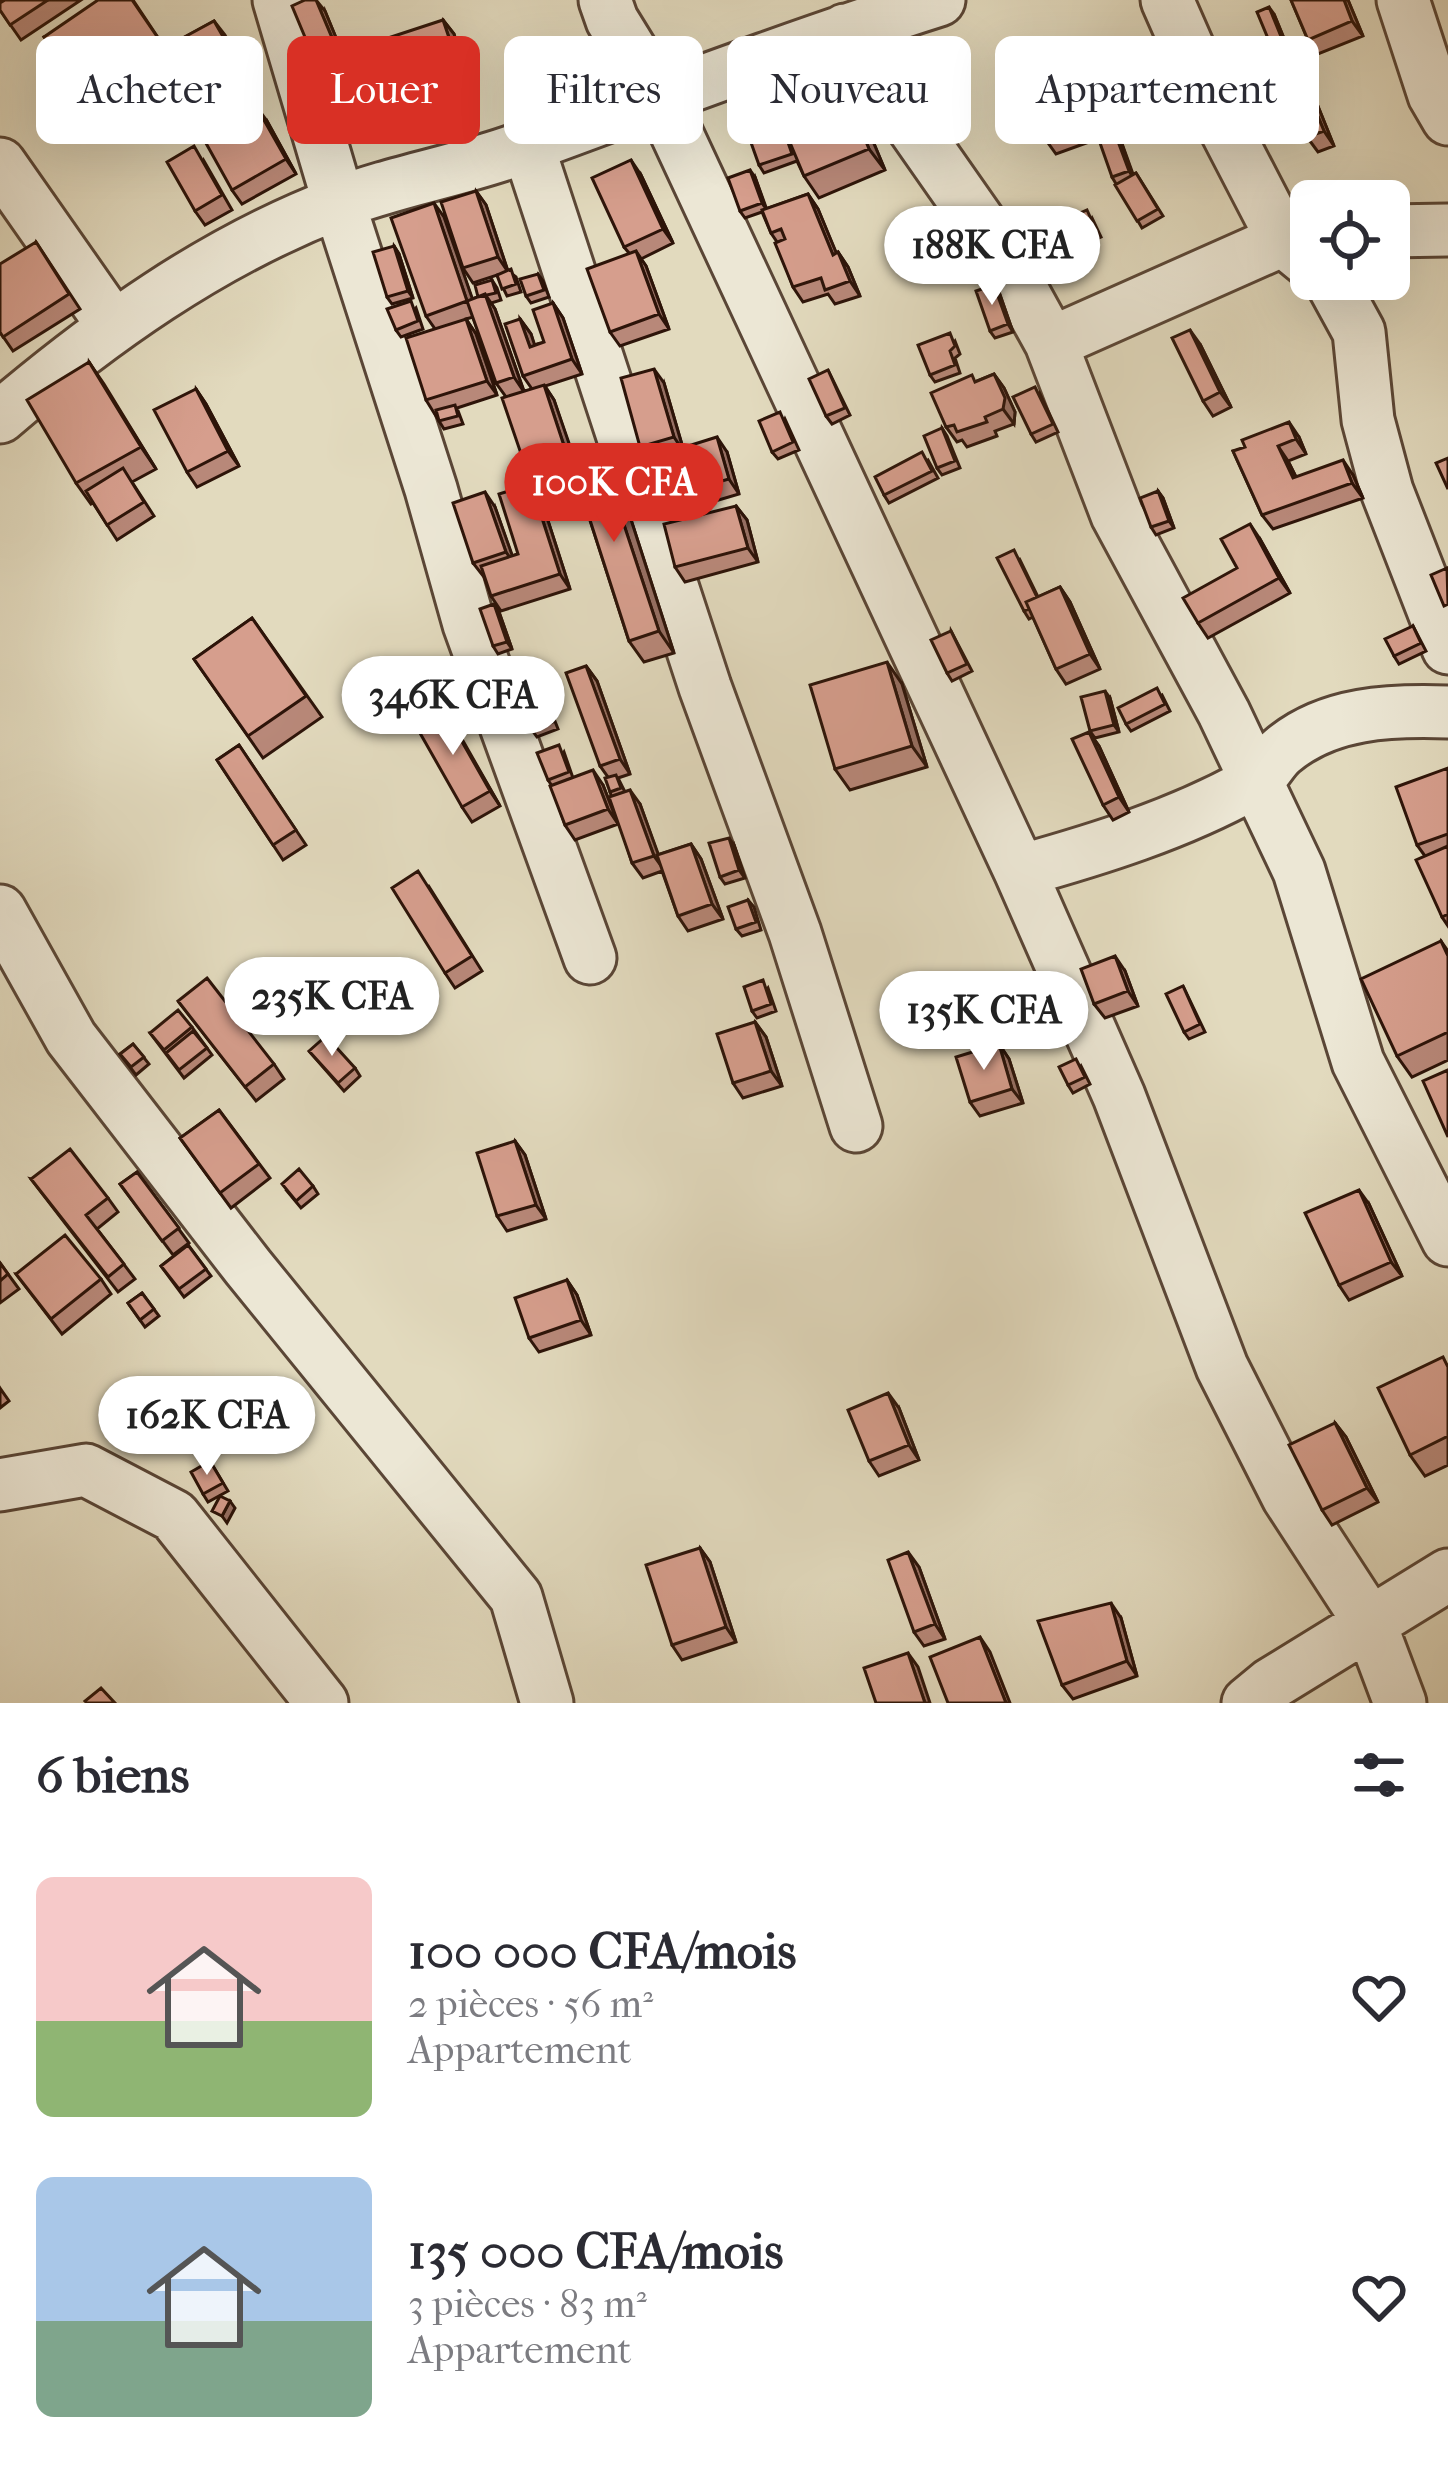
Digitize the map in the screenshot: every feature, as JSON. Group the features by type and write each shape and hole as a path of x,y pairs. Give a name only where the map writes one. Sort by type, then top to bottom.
{"street":[{"path":"278,0 470,624 590,958"},
{"path":"604,0 622,36"},
{"path":"703,82 939,0"},
{"path":"1167,0 1214,107 1290,228"},
{"path":"1403,0 1434,95 1448,119"},
{"path":"845,30 1003,256 1051,343 1117,515 1299,871 1358,1062 1448,1240"},
{"path":"0,417 139,308 246,245 339,202 462,170 534,144"},
{"path":"681,144 1020,871 1119,1096 1222,1367 1288,1497 1370,1623 1400,1703"},
{"path":"528,146 705,687 795,933 856,1126"},
{"path":"0,164 114,327"},
{"path":"1410,231 1448,230"},
{"path":"1051,343 1290,252"},
{"path":"1341,300 1359,332 1367,420 1387,491 1448,648"},
{"path":"1020,871 1118,843 1256,782 1282,751 1327,724 1393,710 1448,712"},
{"path":"0,911 71,1038 248,1267 516,1597 547,1703"},
{"path":"0,1486 86,1470 174,1516 322,1703"},
{"path":"1247,1703 1448,1575"}],"building":[{"path":"5,0 48,0 10,25 0,10"},
{"path":"98,0 132,0 157,36 45,36"},
{"path":"316,0 331,36 305,36 292,6"},
{"path":"1291,0 1344,0 1352,21 1306,36"},
{"path":"1269,7 1281,36 1267,36 1257,12"},
{"path":"443,20 448,36 394,36"},
{"path":"214,21 223,36 186,36"},
{"path":"263,118 286,159 232,190 206,144 263,144"},
{"path":"752,144 789,144 792,154 759,165"},
{"path":"791,144 867,144 869,149 804,176"},
{"path":"1100,144 1119,144 1129,171 1112,177"},
{"path":"194,146 222,195 195,211 167,162"},
{"path":"631,160 663,229 624,247 592,178"},
{"path":"750,170 762,203 740,211 728,178"},
{"path":"1136,173 1158,209 1137,221 1115,185"},
{"path":"476,191 498,257 463,268 441,202"},
{"path":"808,194 833,255 838,252 850,281 825,290 821,278 793,287 775,243 785,239 781,229 771,233 762,210"},
{"path":"434,203 467,301 426,316 391,218"},
{"path":"1087,210 1096,230 1080,236 1071,217"},
{"path":"36,242 69,294 3,337 0,264"},
{"path":"394,246 408,291 387,297 373,252"},
{"path":"636,251 659,314 610,332 587,269"},
{"path":"511,269 516,284 502,289 497,275"},
{"path":"538,274 544,290 526,296 520,279"},
{"path":"492,280 496,293 478,297 475,285"},
{"path":"994,285 1008,324 990,331 976,291"},
{"path":"485,294 514,377 496,383 467,301"},
{"path":"411,301 418,321 396,330 387,309"},
{"path":"553,303 572,359 523,376 505,324 520,319 530,347 544,342 533,310"},
{"path":"466,319 487,381 426,400 406,338"},
{"path":"1190,330 1220,392 1203,401 1172,338"},
{"path":"950,333 955,365 930,375 918,345"},
{"path":"89,362 141,447 76,483 27,400"},
{"path":"654,369 674,437 640,447 621,378"},
{"path":"828,370 845,408 826,416 809,379"},
{"path":"994,374 1005,398 1003,409 985,417 987,422 957,432 954,425 946,427 931,393 972,375 975,382"},
{"path":"544,385 570,464 529,477 502,398"},
{"path":"1035,387 1053,424 1031,434 1013,397"},
{"path":"196,389 228,451 187,472 154,410"},
{"path":"455,405 458,416 439,421 436,410"},
{"path":"780,412 793,442 772,452 759,421"},
{"path":"1289,422 1296,439 1278,446 1293,478 1343,460 1352,483 1262,515 1233,451 1245,447 1242,440"},
{"path":"942,428 955,461 937,468 924,436"},
{"path":"717,437 729,479 684,492 672,451"},
{"path":"599,449 659,631 629,641 570,458"},
{"path":"922,452 932,471 884,495 875,477"},
{"path":"1448,458 1448,489 1436,463"},
{"path":"123,468 144,502 107,525 86,491"},
{"path":"531,484 560,574 491,596 481,566 518,554 499,494"},
{"path":"1158,491 1169,521 1151,527 1140,498"},
{"path":"485,492 506,552 473,563 453,503"},
{"path":"736,506 748,548 675,567 664,524"},
{"path":"1250,524 1279,578 1198,623 1183,598 1237,568 1221,539"},
{"path":"1014,550 1037,597 1026,602 1029,609 1024,611 997,558"},
{"path":"1447,568 1448,604 1444,606 1431,575"},
{"path":"1060,587 1090,654 1056,669 1026,602"},
{"path":"494,604 507,642 493,646 480,609"},
{"path":"252,618 306,696 248,736 194,659"},
{"path":"1413,626 1421,643 1394,656 1385,639"},
{"path":"951,631 967,664 947,673 931,640"},
{"path":"887,662 912,746 835,769 810,685"},
{"path":"513,665 523,692 507,698 497,672"},
{"path":"586,666 620,759 600,766 566,673"},
{"path":"539,688 553,722 532,730 519,697"},
{"path":"1157,688 1165,704 1126,724 1118,708"},
{"path":"1105,691 1114,725 1090,731 1081,697"},
{"path":"444,710 490,791 462,807 416,726"},
{"path":"1089,732 1119,797 1103,805 1072,739"},
{"path":"239,745 296,830 273,845 217,760"},
{"path":"559,745 569,772 548,780 537,753"},
{"path":"1448,768 1448,834 1417,845 1396,787"},
{"path":"593,770 608,809 565,825 550,786"},
{"path":"616,775 621,788 610,792 605,778"},
{"path":"630,790 654,856 632,863 609,797"},
{"path":"729,838 739,870 720,877 709,843"},
{"path":"691,844 712,904 678,916 657,855"},
{"path":"1448,846 1448,914 1442,917 1416,860"},
{"path":"418,871 472,956 445,973 392,888"},
{"path":"748,900 756,922 736,929 728,907"},
{"path":"1441,941 1448,956 1448,1032 1397,1056 1361,979"},
{"path":"1115,956 1128,991 1094,1004 1081,969"},
{"path":"207,978 274,1064 245,1087 178,1001"},
{"path":"763,980 771,1004 752,1011 744,987"},
{"path":"1183,986 1200,1024 1184,1032 1166,994"},
{"path":"178,1010 192,1027 164,1050 150,1033"},
{"path":"755,1022 771,1071 733,1083 717,1034"},
{"path":"193,1031 207,1048 179,1070 166,1053"},
{"path":"326,1036 355,1068 338,1083 309,1051"},
{"path":"133,1044 144,1057 131,1067 120,1054"},
{"path":"999,1044 1012,1089 970,1102 956,1057"},
{"path":"1076,1059 1085,1077 1068,1085 1059,1067"},
{"path":"1448,1070 1448,1137 1423,1081"},
{"path":"219,1110 259,1164 220,1193 180,1138"},
{"path":"515,1141 536,1205 497,1216 477,1153"},
{"path":"70,1149 108,1198 86,1215 124,1264 108,1277 31,1179"},
{"path":"299,1169 313,1186 296,1201 282,1184"},
{"path":"137,1172 179,1228 162,1241 120,1184"},
{"path":"1359,1190 1391,1262 1339,1285 1305,1213"},
{"path":"65,1235 101,1279 51,1319 16,1274"},
{"path":"188,1245 206,1269 179,1289 161,1266"},
{"path":"567,1280 581,1320 529,1338 515,1298"},
{"path":"142,1293 154,1309 140,1320 128,1303"},
{"path":"1443,1357 1448,1367 1448,1436 1410,1455 1378,1388"},
{"path":"888,1393 909,1445 869,1461 848,1410"},
{"path":"1335,1423 1367,1488 1322,1510 1289,1445"},
{"path":"210,1461 223,1483 203,1494 191,1472"},
{"path":"220,1496 230,1501 222,1516 212,1511"},
{"path":"700,1548 726,1627 672,1645 646,1565"},
{"path":"908,1552 935,1624 914,1632 888,1560"},
{"path":"1111,1603 1127,1661 1062,1685 1038,1621"},
{"path":"980,1637 1006,1703 948,1703 930,1657"},
{"path":"908,1653 925,1703 876,1703 864,1668"},
{"path":"101,1688 115,1703 85,1701"}]}
